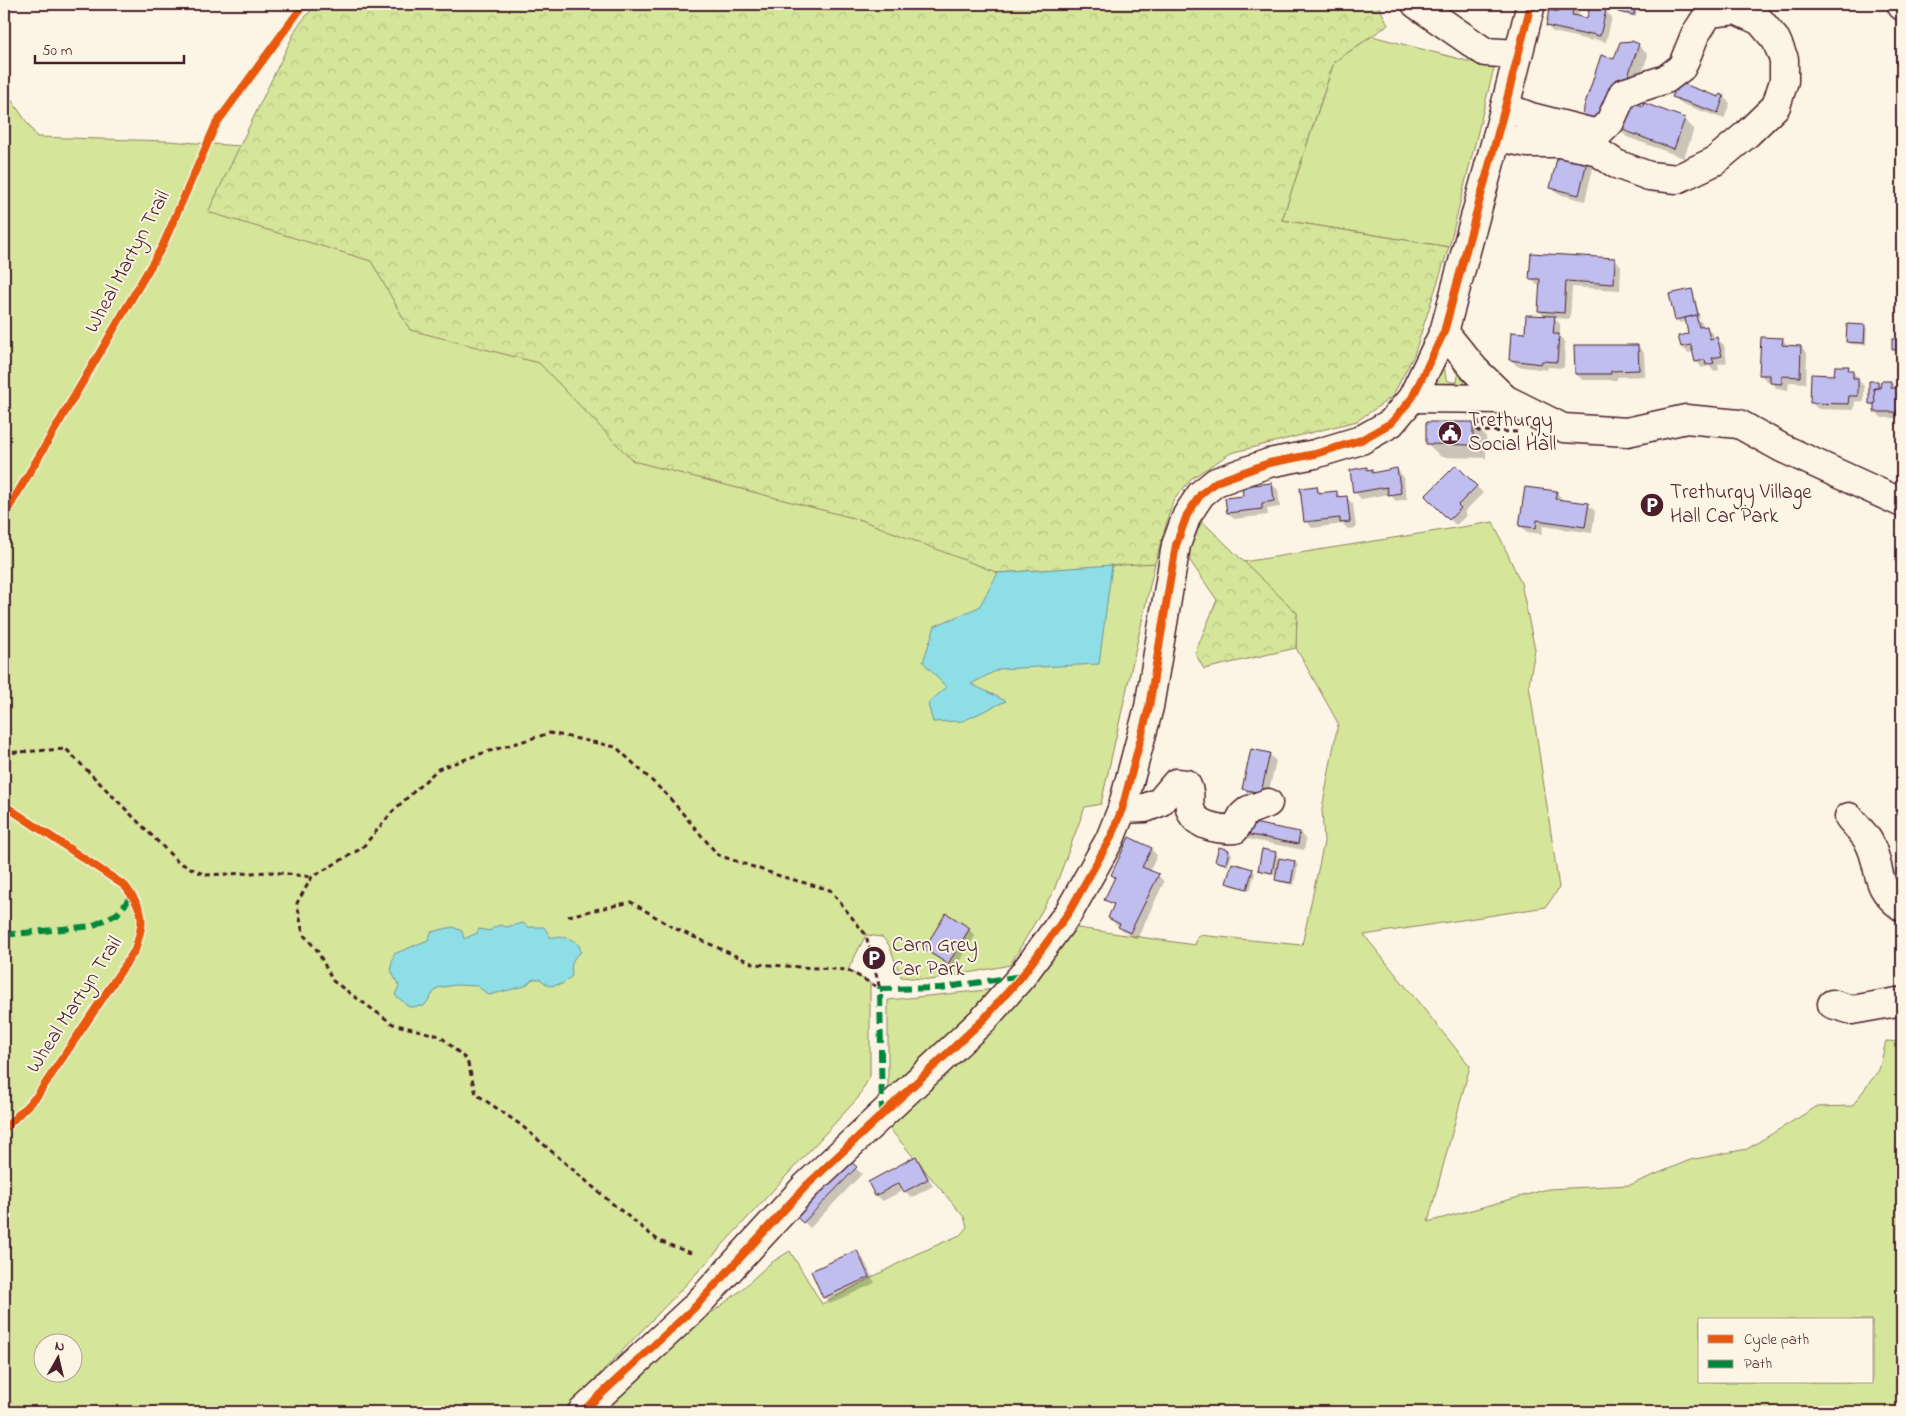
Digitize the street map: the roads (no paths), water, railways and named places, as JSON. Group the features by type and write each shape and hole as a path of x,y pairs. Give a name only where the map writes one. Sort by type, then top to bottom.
{"street":[{"path":"1416,4 1485,52 1518,54"},
{"path":"582,1412 695,1307 806,1186 984,1019 1022,976 1069,912 1110,839 1122,808 1149,708 1176,545 1186,515 1202,494 1216,482 1269,463 1315,454 1361,440 1391,423 1412,398 1444,332 1531,4"},
{"path":"1496,137 1528,144 1559,143 1595,150 1616,164 1649,176 1677,180 1715,161 1776,106 1784,81 1784,59 1776,40 1760,21 1736,10 1709,13 1694,35 1682,67 1666,79 1623,94 1610,122 1598,134 1531,117 1505,107"},
{"path":"1444,332 1475,370 1505,399 1563,428 1627,432 1686,419 1739,424 1782,448 1902,503"},
{"path":"1412,398 1505,399"},
{"path":"1122,808 1145,808 1160,802 1176,783 1186,784 1190,792 1190,808 1194,817 1216,828 1235,830 1243,815 1249,810 1268,803"},
{"path":"1849,817 1868,842 1884,890 1892,900 1902,907"},
{"path":"1832,1004 1852,1010 1902,1002"}],"water":[{"path":"1112,565 1099,664 999,669 971,684 1006,701 963,721 933,722 928,704 946,687 923,662 935,626 979,607 998,573"},
{"path":"523,923 528,927 544,927 550,937 570,939 580,947 581,952 572,962 572,976 562,984 549,986 540,979 533,979 525,986 489,995 477,986 455,985 437,988 424,1006 409,1007 395,995 399,986 392,971 394,954 428,940 431,932 453,927 462,931 464,939 477,933 479,929 490,931 494,927 501,925 506,927"}],"place":[{"name":"Trethurgy Social Hall","path":"1450,433"},
{"name":"Trethurgy Village Hall Car Park","path":"1652,505"},
{"name":"Carn Grey Car Park","path":"874,958"}]}
